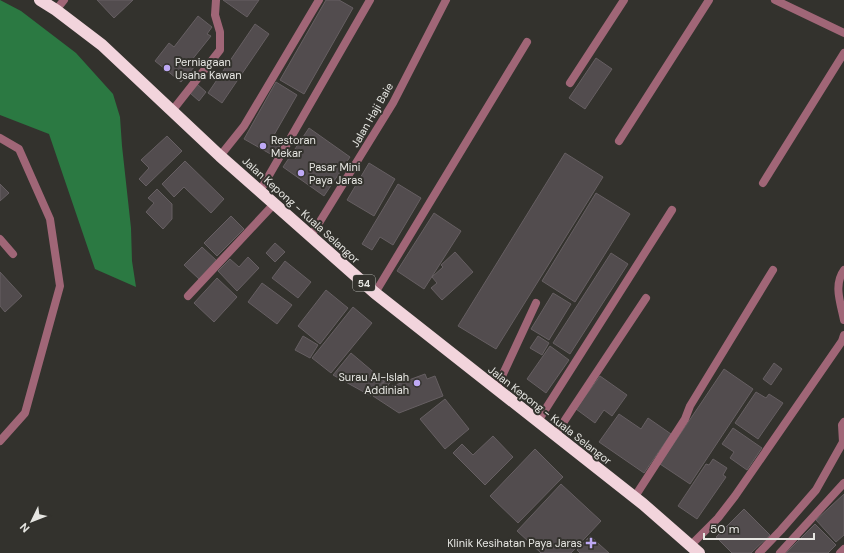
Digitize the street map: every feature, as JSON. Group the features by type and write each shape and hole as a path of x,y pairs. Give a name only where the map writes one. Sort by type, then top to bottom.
{"highway":[{"name":"Jalan Kepong - Kuala Selangor","path":"40,0 56,10 102,45 220,156 375,293 538,421 695,549"}],"street":[{"path":"56,10 64,0"},
{"path":"172,111 220,50 220,32 214,15 216,0"},
{"path":"220,156 244,126 319,0"},
{"path":"260,191 370,0"},
{"name":"Jalan Haji Baie","path":"311,236 393,103 446,0"},
{"path":"570,83 624,0"},
{"path":"619,141 709,0"},
{"path":"776,0 844,33"},
{"path":"375,293 527,42"},
{"path":"763,182 844,53"},
{"path":"0,138 19,149 50,219 60,286 25,413 0,441"},
{"path":"188,296 274,204"},
{"path":"538,421 672,210"},
{"path":"0,239 13,254"},
{"path":"634,498 685,419 690,406 773,270"},
{"path":"844,270 838,281 838,290 844,320"},
{"path":"555,435 646,298"},
{"path":"496,389 536,303"},
{"path":"695,549 735,496 838,347 844,335"},
{"path":"759,553 816,490 843,442 842,425 844,422"},
{"path":"780,553 844,482"},
{"path":"840,553 844,549"}],"green space":[{"path":"0,0 21,11 76,53 113,94 120,117 131,228 132,261 136,287 95,269 49,134 0,115"}],"building":[{"path":"97,0 133,0 114,18"},
{"path":"223,0 259,0 247,17"},
{"path":"326,0 339,0 353,8 304,94 280,80"},
{"path":"198,16 212,27 207,34 211,36 191,61 196,65 181,82 155,61 169,43 174,47"},
{"path":"255,24 269,34 222,103 208,93"},
{"path":"596,58 612,69 585,109 569,98"},
{"path":"276,82 297,95 274,135 283,140 274,156 244,139"},
{"path":"197,84 206,92 199,101 190,93"},
{"path":"309,128 350,157 324,196 283,167"},
{"path":"167,136 182,151 146,186 139,179 149,168 141,160"},
{"path":"565,153 603,177 496,349 458,326"},
{"path":"185,161 224,199 211,213 184,187 174,197 162,184"},
{"path":"369,163 395,179 374,216 347,200"},
{"path":"0,184 9,193 0,201"},
{"path":"398,184 421,198 393,245 380,237 372,250 362,244"},
{"path":"157,189 172,204 172,219 163,229 146,212 154,203 148,198"},
{"path":"596,193 630,214 575,302 542,281"},
{"path":"434,213 461,231 424,289 397,271"},
{"path":"231,216 244,229 217,256 204,243"},
{"path":"275,243 285,252 275,262 266,253"},
{"path":"202,247 217,261 199,279 184,265"},
{"path":"455,252 473,272 442,300 431,288 437,283 432,277 443,267 441,265"},
{"path":"611,253 628,264 570,354 553,343"},
{"path":"248,257 259,268 237,291 218,271 230,259 239,267"},
{"path":"285,261 311,282 298,298 272,278"},
{"path":"0,272 22,296 5,312 0,306"},
{"path":"217,278 237,297 214,322 194,303"},
{"path":"262,283 292,305 277,324 248,302"},
{"path":"326,290 348,308 320,344 298,326"},
{"path":"553,293 571,304 549,340 531,329"},
{"path":"353,307 372,323 331,373 312,358"},
{"path":"303,336 318,345 310,358 295,350"},
{"path":"538,336 549,343 542,355 530,348"},
{"path":"550,346 569,360 546,393 527,379"},
{"path":"351,353 384,381 371,396 333,375"},
{"path":"774,363 782,369 771,385 763,379"},
{"path":"724,369 753,389 690,484 660,464"},
{"path":"391,373 396,376 388,385 390,387 425,374 427,379 435,376 443,396 399,413 373,396"},
{"path":"600,376 627,395 612,416 604,410 595,423 576,409"},
{"path":"756,392 766,398 769,394 783,403 758,439 735,423"},
{"path":"445,399 469,429 445,449 420,419"},
{"path":"619,414 641,429 648,418 671,434 644,473 599,442"},
{"path":"733,428 762,448 747,470 730,458 734,452 722,444"},
{"path":"493,436 513,457 485,485 453,453 462,444 473,455"},
{"path":"535,449 563,477 518,523 490,496"},
{"path":"713,459 727,468 723,475 726,477 697,519 678,506 706,464 709,465"},
{"path":"561,484 601,521 571,553 541,553 517,531"},
{"path":"844,494 844,535 836,542 816,520"},
{"path":"744,509 770,535 751,553 732,553 716,537"},
{"path":"815,524 836,545 828,553 786,553"},
{"name":"Klinik Kesihatan Paya Jaras","path":"590,536 609,553 580,553 577,550"}],"place":[{"name":"Perniagaan Usaha Kawan","path":"167,68"},
{"name":"Restoran Mekar","path":"263,146"},
{"name":"Pasar Mini Paya Jaras","path":"301,173"},
{"name":"Surau Al-Islah Addiniah","path":"417,383"},
{"name":"Klinik Kesihatan Paya Jaras","path":"591,543"}]}
